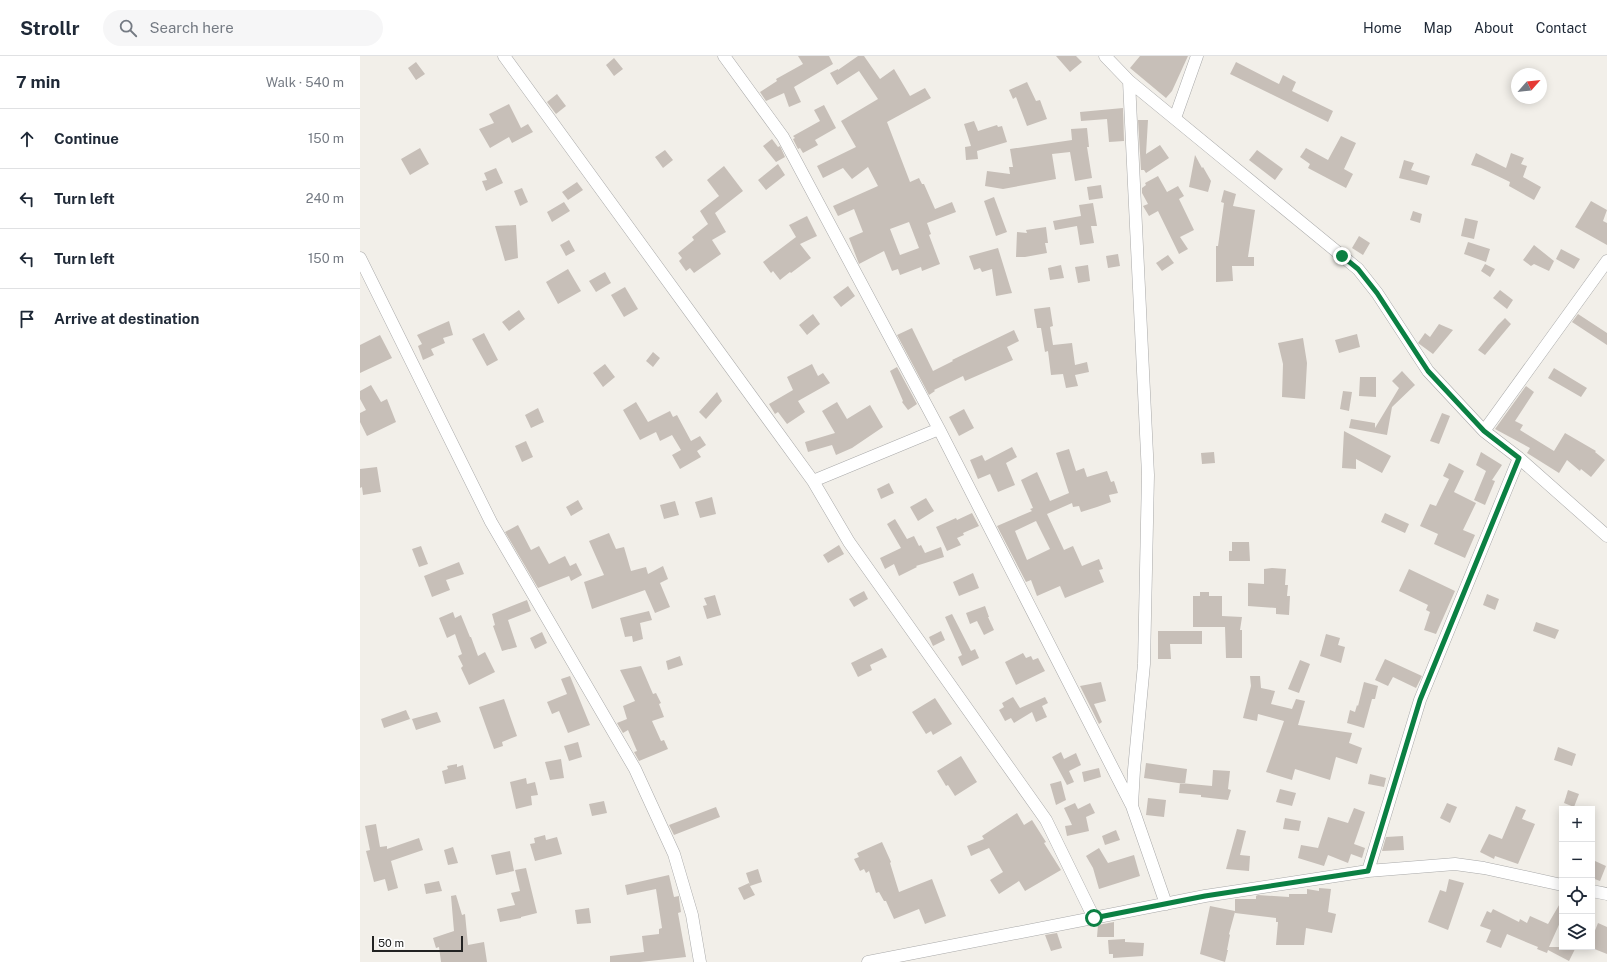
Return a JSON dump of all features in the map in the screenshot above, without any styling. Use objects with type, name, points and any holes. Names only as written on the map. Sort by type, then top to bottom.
[{"type":"street","points":[[504,56],[813,481],[849,542],[1046,820],[1094,918]]},
{"type":"street","points":[[724,56],[783,137],[939,429],[1132,806],[1166,904]]},
{"type":"street","points":[[1105,56],[1129,81],[1358,269],[1377,293],[1428,371],[1484,431],[1519,458],[1607,536]]},
{"type":"street","points":[[1175,118],[1197,56]]},
{"type":"street","points":[[1129,81],[1148,475],[1144,664],[1132,806]]},
{"type":"street","points":[[360,258],[491,522],[635,769],[674,854],[692,915],[700,962]]},
{"type":"street","points":[[1484,431],[1607,261]]},
{"type":"street","points":[[813,481],[939,429]]},
{"type":"street","points":[[1368,871],[1420,700],[1519,458]]},
{"type":"street","points":[[868,962],[1205,896],[1368,871],[1455,864],[1484,868],[1559,884]]},
{"type":"street","points":[[1595,892],[1607,894]]},
{"type":"building","points":[[798,56],[829,56],[833,64],[794,87],[801,102],[789,107],[784,93],[766,101],[760,92],[777,81],[776,79],[803,64]]},
{"type":"building","points":[[858,56],[864,56],[880,79],[894,69],[910,96],[925,88],[931,98],[887,122],[910,182],[919,178],[922,184],[924,184],[935,209],[952,202],[956,212],[927,223],[931,234],[929,235],[940,264],[922,271],[921,267],[900,275],[898,269],[892,271],[884,251],[859,264],[849,238],[863,232],[854,209],[838,216],[833,206],[878,186],[868,167],[852,179],[843,168],[823,178],[817,166],[856,147],[841,121],[878,99],[859,71],[837,85],[830,73],[838,70]],"holes":[[[909,222],[919,248],[900,255],[890,229]]]},
{"type":"building","points":[[1056,56],[1076,56],[1082,62],[1070,72]]},
{"type":"building","points":[[1140,56],[1188,56],[1172,91],[1166,98],[1130,68]]},
{"type":"building","points":[[614,58],[623,69],[614,76],[606,65]]},
{"type":"building","points":[[416,62],[425,74],[416,80],[408,68]]},
{"type":"building","points":[[1236,62],[1279,84],[1283,75],[1296,82],[1292,91],[1333,111],[1328,122],[1230,74]]},
{"type":"building","points":[[1027,82],[1036,101],[1040,100],[1047,119],[1027,126],[1016,97],[1013,99],[1009,90]]},
{"type":"building","points":[[557,94],[566,106],[556,114],[547,102]]},
{"type":"building","points":[[509,104],[521,128],[528,124],[533,132],[512,143],[509,137],[490,148],[479,129],[494,123],[489,114]]},
{"type":"building","points":[[824,105],[836,128],[815,140],[818,145],[803,153],[800,148],[798,149],[793,136],[820,121],[814,110]]},
{"type":"building","points":[[1123,108],[1124,141],[1109,142],[1107,119],[1081,121],[1080,112]]},
{"type":"building","points":[[1138,120],[1148,120],[1146,154],[1160,145],[1169,158],[1146,173],[1144,170],[1141,170]]},
{"type":"building","points":[[974,121],[978,131],[997,125],[998,127],[1002,126],[1007,142],[977,151],[978,159],[966,160],[965,147],[971,146],[964,124]]},
{"type":"building","points":[[1087,128],[1089,147],[1087,147],[1092,178],[1075,181],[1070,152],[1052,154],[1056,179],[1003,189],[985,186],[987,171],[1010,174],[1009,167],[1013,167],[1010,149],[1072,140],[1071,129]]},
{"type":"building","points":[[1341,136],[1356,143],[1344,169],[1353,174],[1346,188],[1308,168],[1310,164],[1300,157],[1306,148],[1328,160]]},
{"type":"building","points":[[772,139],[778,147],[780,146],[785,157],[776,162],[763,146]]},
{"type":"building","points":[[420,148],[429,164],[410,175],[401,159]]},
{"type":"building","points":[[665,150],[673,160],[663,168],[655,157]]},
{"type":"building","points":[[1257,150],[1283,169],[1275,180],[1249,160]]},
{"type":"building","points":[[1476,153],[1506,168],[1511,153],[1524,158],[1521,164],[1527,166],[1523,177],[1541,187],[1534,200],[1509,186],[1510,182],[1481,168],[1471,165]]},
{"type":"building","points":[[1195,155],[1211,181],[1208,192],[1189,187]]},
{"type":"building","points":[[1404,160],[1414,163],[1411,170],[1430,176],[1427,185],[1399,178]]},
{"type":"building","points":[[778,164],[785,175],[766,190],[758,180]]},
{"type":"building","points":[[724,166],[743,191],[715,213],[726,232],[712,240],[721,254],[694,273],[690,268],[686,271],[679,261],[682,258],[678,253],[694,240],[692,237],[708,224],[700,211],[719,196],[707,180]]},
{"type":"building","points":[[496,168],[503,183],[486,191],[482,181],[487,180],[484,173]]},
{"type":"building","points":[[1158,176],[1167,192],[1178,186],[1184,196],[1179,199],[1194,230],[1180,237],[1188,249],[1179,254],[1158,211],[1149,216],[1143,206],[1148,204],[1142,193],[1142,188],[1146,185],[1145,183]]},
{"type":"building","points":[[577,182],[583,190],[568,200],[562,192]]},
{"type":"building","points":[[1101,185],[1103,198],[1089,200],[1087,187]]},
{"type":"building","points":[[522,188],[528,202],[520,206],[514,191]]},
{"type":"building","points":[[1224,190],[1236,194],[1233,206],[1255,210],[1248,257],[1254,257],[1254,266],[1232,266],[1233,281],[1216,282],[1216,246],[1218,246],[1224,203],[1221,202]]},
{"type":"building","points":[[994,197],[1007,232],[996,236],[984,201]]},
{"type":"building","points":[[1591,201],[1607,210],[1603,221],[1607,223],[1607,245],[1575,227]]},
{"type":"building","points":[[564,202],[570,211],[552,222],[547,212]]},
{"type":"building","points":[[1093,203],[1097,226],[1091,226],[1094,243],[1080,245],[1077,226],[1055,230],[1053,221],[1081,216],[1079,205]]},
{"type":"building","points":[[1413,211],[1422,214],[1420,223],[1410,220]]},
{"type":"building","points":[[807,216],[817,236],[800,244],[811,258],[780,280],[773,271],[771,273],[763,262],[796,237],[789,225]]},
{"type":"building","points":[[1465,218],[1478,221],[1474,239],[1461,236]]},
{"type":"building","points":[[516,225],[518,258],[505,261],[495,226]]},
{"type":"building","points":[[1046,227],[1048,243],[1045,243],[1047,253],[1016,257],[1017,232],[1027,233],[1026,230]]},
{"type":"building","points":[[1359,236],[1370,243],[1363,255],[1352,248]]},
{"type":"building","points":[[569,240],[575,251],[566,256],[560,245]]},
{"type":"building","points":[[1468,242],[1490,249],[1486,262],[1464,254]]},
{"type":"building","points":[[1534,245],[1554,261],[1549,271],[1534,264],[1531,266],[1523,260]]},
{"type":"building","points":[[998,248],[1012,293],[996,296],[992,269],[982,272],[980,268],[974,270],[969,256]]},
{"type":"building","points":[[1561,249],[1580,259],[1574,269],[1556,259]]},
{"type":"building","points":[[1118,254],[1120,266],[1108,268],[1106,256]]},
{"type":"building","points":[[1168,255],[1174,263],[1162,271],[1156,263]]},
{"type":"building","points":[[1485,264],[1495,269],[1490,277],[1481,271]]},
{"type":"building","points":[[1061,265],[1064,278],[1050,280],[1048,268]]},
{"type":"building","points":[[1088,265],[1090,281],[1078,283],[1075,267]]},
{"type":"building","points":[[568,269],[581,291],[558,304],[546,282]]},
{"type":"building","points":[[605,272],[611,283],[596,292],[589,281]]},
{"type":"building","points":[[848,286],[855,296],[841,307],[833,297]]},
{"type":"building","points":[[625,287],[638,309],[624,317],[611,295]]},
{"type":"building","points":[[1500,290],[1513,300],[1507,309],[1493,298]]},
{"type":"building","points":[[1050,307],[1053,326],[1050,327],[1053,345],[1072,343],[1075,365],[1087,362],[1089,372],[1075,375],[1078,386],[1066,388],[1063,374],[1051,375],[1048,351],[1045,352],[1041,328],[1037,328],[1034,309]]},
{"type":"building","points":[[519,310],[525,319],[509,331],[502,322]]},
{"type":"building","points":[[813,314],[820,324],[807,335],[799,325]]},
{"type":"building","points":[[1578,314],[1607,333],[1607,345],[1572,322]]},
{"type":"building","points":[[1505,318],[1511,324],[1485,355],[1478,350]]},
{"type":"building","points":[[449,321],[453,335],[443,338],[445,343],[431,349],[434,355],[423,360],[418,346],[422,344],[417,335]]},
{"type":"building","points":[[1439,324],[1453,330],[1433,354],[1418,343],[1425,333],[1430,337]]},
{"type":"building","points":[[912,328],[933,371],[953,361],[952,360],[1014,330],[1019,341],[1007,347],[1013,360],[965,381],[963,376],[934,390],[935,391],[929,395],[897,335]]},
{"type":"building","points":[[484,333],[498,360],[487,366],[472,339]]},
{"type":"building","points":[[1357,334],[1360,347],[1339,353],[1335,340]]},
{"type":"building","points":[[380,335],[392,358],[360,373],[360,345]]},
{"type":"building","points":[[1303,338],[1307,363],[1305,399],[1282,397],[1283,364],[1278,343]]},
{"type":"building","points":[[653,352],[660,358],[653,367],[646,361]]},
{"type":"building","points":[[605,364],[615,377],[603,387],[593,373]]},
{"type":"building","points":[[812,364],[818,376],[823,373],[830,383],[798,401],[805,412],[787,424],[778,412],[775,414],[769,404],[793,390],[787,377]]},
{"type":"building","points":[[897,367],[917,404],[908,410],[902,402],[903,401],[890,371]]},
{"type":"building","points":[[1554,368],[1587,388],[1581,397],[1548,378]]},
{"type":"building","points":[[1402,371],[1415,385],[1392,407],[1387,435],[1349,428],[1351,419],[1375,423],[1375,428],[1399,388],[1392,381]]},
{"type":"building","points":[[1360,377],[1376,377],[1376,397],[1359,396]]},
{"type":"building","points":[[371,385],[381,402],[387,399],[396,422],[367,436],[360,422],[360,413],[366,410],[360,399],[360,391]]},
{"type":"building","points":[[1526,386],[1534,392],[1515,421],[1523,425],[1520,430],[1554,451],[1565,433],[1596,451],[1595,452],[1605,460],[1591,477],[1581,469],[1580,471],[1567,460],[1559,473],[1527,453],[1530,448],[1495,429]]},
{"type":"building","points":[[1343,391],[1352,392],[1349,411],[1340,409]]},
{"type":"building","points":[[717,392],[722,401],[706,419],[699,412]]},
{"type":"building","points":[[636,402],[648,422],[670,411],[673,417],[677,415],[691,441],[700,436],[706,445],[697,451],[701,457],[680,469],[672,455],[681,450],[672,435],[660,441],[656,432],[640,440],[623,410]]},
{"type":"building","points":[[837,402],[847,419],[870,405],[883,427],[852,448],[836,455],[832,445],[808,452],[805,442],[835,433],[822,411]]},
{"type":"building","points":[[538,408],[544,422],[531,428],[525,415]]},
{"type":"building","points":[[964,409],[974,428],[959,436],[949,417]]},
{"type":"building","points":[[1442,413],[1450,416],[1439,444],[1430,441]]},
{"type":"building","points":[[1344,431],[1391,456],[1382,473],[1356,459],[1356,469],[1342,468]]},
{"type":"building","points":[[526,441],[533,457],[522,462],[515,446]]},
{"type":"building","points":[[1012,447],[1017,457],[1006,463],[1015,485],[998,492],[990,474],[978,479],[970,460],[982,455],[985,461]]},
{"type":"building","points":[[1069,449],[1076,471],[1084,468],[1087,477],[1107,471],[1111,482],[1114,481],[1118,493],[1109,495],[1111,502],[1081,512],[1079,506],[1073,507],[1072,503],[1047,514],[1064,550],[1073,546],[1082,566],[1099,559],[1103,569],[1099,570],[1104,582],[1065,598],[1060,586],[1037,596],[1031,580],[1026,582],[997,526],[1032,511],[1030,509],[1033,508],[1021,480],[1037,472],[1050,501],[1069,493],[1056,453]],"holes":[[[1036,521],[1050,549],[1027,560],[1015,531]]]},
{"type":"building","points":[[1214,452],[1215,463],[1202,464],[1201,453]]},
{"type":"building","points":[[1481,452],[1502,465],[1492,480],[1495,481],[1485,505],[1474,500],[1486,471],[1476,465]]},
{"type":"building","points":[[1449,463],[1464,471],[1454,492],[1476,503],[1463,530],[1475,535],[1465,558],[1434,544],[1438,534],[1420,526],[1430,504],[1436,506],[1449,479],[1443,476]]},
{"type":"building","points":[[377,467],[381,492],[363,495],[362,487],[360,488],[360,469]]},
{"type":"building","points":[[889,483],[894,493],[881,499],[877,489]]},
{"type":"building","points":[[712,497],[716,514],[700,518],[695,502]]},
{"type":"building","points":[[926,498],[934,511],[918,521],[910,507]]},
{"type":"building","points":[[578,500],[583,509],[571,516],[566,507]]},
{"type":"building","points":[[675,501],[679,515],[664,519],[660,505]]},
{"type":"building","points":[[972,513],[979,526],[963,533],[964,535],[957,538],[961,545],[947,551],[936,527]]},
{"type":"building","points":[[1385,513],[1409,524],[1405,533],[1381,522]]},
{"type":"building","points":[[895,519],[907,539],[914,536],[919,546],[921,545],[925,553],[941,547],[944,557],[916,566],[917,567],[899,576],[894,564],[885,569],[880,558],[901,548],[887,524]]},
{"type":"building","points":[[518,525],[531,550],[539,546],[549,564],[565,556],[570,566],[576,563],[582,575],[571,581],[569,576],[538,588],[505,532]]},
{"type":"building","points":[[609,533],[616,549],[624,547],[631,571],[646,567],[648,574],[663,566],[668,579],[660,583],[670,607],[655,613],[645,590],[592,609],[584,582],[604,575],[589,541]]},
{"type":"building","points":[[1232,542],[1249,542],[1250,561],[1229,561],[1229,551],[1232,551]]},
{"type":"building","points":[[839,545],[844,554],[828,563],[823,555]]},
{"type":"building","points":[[421,546],[428,564],[419,567],[412,549]]},
{"type":"building","points":[[459,562],[464,574],[446,580],[450,590],[432,597],[424,576]]},
{"type":"building","points":[[1264,569],[1286,569],[1285,585],[1288,585],[1287,596],[1290,596],[1289,615],[1276,614],[1276,608],[1248,606],[1248,583],[1264,584]]},
{"type":"building","points":[[1409,569],[1455,591],[1436,634],[1424,630],[1430,612],[1426,610],[1428,605],[1399,591]]},
{"type":"building","points":[[973,573],[979,588],[959,596],[953,582]]},
{"type":"building","points":[[864,591],[868,599],[854,607],[849,599]]},
{"type":"building","points":[[1200,592],[1209,592],[1209,596],[1222,596],[1222,616],[1242,617],[1240,630],[1242,630],[1242,658],[1226,658],[1225,627],[1193,627],[1193,596],[1200,596]]},
{"type":"building","points":[[1487,594],[1499,599],[1495,610],[1483,605]]},
{"type":"building","points":[[715,595],[721,615],[707,619],[703,606],[707,605],[704,598]]},
{"type":"building","points":[[527,600],[531,611],[508,620],[517,647],[502,651],[493,626],[495,625],[492,614]]},
{"type":"building","points":[[985,606],[994,630],[984,635],[977,621],[970,624],[966,613]]},
{"type":"building","points":[[649,611],[652,620],[640,623],[643,639],[633,642],[632,636],[625,637],[620,618]]},
{"type":"building","points":[[453,612],[455,618],[461,615],[478,656],[485,652],[495,672],[469,685],[461,668],[463,666],[458,656],[462,654],[455,634],[447,638],[439,618]]},
{"type":"building","points":[[952,614],[971,651],[975,649],[979,658],[962,666],[958,657],[962,655],[945,617]]},
{"type":"building","points":[[1536,622],[1559,630],[1555,639],[1533,631]]},
{"type":"building","points":[[941,631],[945,640],[933,646],[929,637]]},
{"type":"building","points":[[1158,631],[1202,631],[1202,644],[1170,644],[1171,659],[1158,659]]},
{"type":"building","points":[[542,632],[547,643],[535,649],[530,638]]},
{"type":"building","points":[[1326,634],[1340,638],[1338,645],[1345,647],[1341,663],[1320,656]]},
{"type":"building","points":[[882,648],[887,657],[870,665],[872,670],[858,677],[851,663]]},
{"type":"building","points":[[1023,653],[1026,658],[1031,656],[1033,660],[1038,658],[1045,671],[1016,685],[1005,662]]},
{"type":"building","points":[[680,656],[683,665],[668,670],[666,661]]},
{"type":"building","points":[[1385,659],[1422,676],[1416,688],[1393,677],[1388,686],[1375,680]]},
{"type":"building","points":[[1300,660],[1310,664],[1299,693],[1288,689]]},
{"type":"building","points":[[641,666],[653,694],[656,693],[661,703],[659,704],[664,717],[652,721],[661,741],[664,740],[668,749],[639,761],[634,752],[637,751],[628,730],[623,733],[617,723],[627,719],[623,706],[635,701],[620,670]]},
{"type":"building","points":[[570,676],[590,725],[568,733],[559,711],[552,714],[547,702],[567,694],[561,679]]},
{"type":"building","points":[[1250,676],[1260,676],[1261,688],[1275,691],[1271,704],[1292,709],[1296,699],[1305,701],[1298,725],[1352,733],[1349,743],[1362,748],[1357,764],[1336,757],[1330,780],[1295,769],[1292,780],[1266,772],[1284,721],[1258,714],[1257,721],[1243,718],[1251,686]]},
{"type":"building","points":[[1101,682],[1106,701],[1094,704],[1102,722],[1099,724],[1080,686]]},
{"type":"building","points":[[1364,682],[1378,686],[1375,699],[1372,699],[1364,728],[1347,723],[1350,710],[1355,712],[1357,705],[1358,706]]},
{"type":"building","points":[[1013,697],[1020,708],[1045,697],[1048,703],[1042,706],[1047,717],[1036,722],[1032,712],[1014,723],[1011,718],[1005,721],[999,710],[1004,707],[1002,703]]},
{"type":"building","points":[[935,698],[952,724],[933,735],[931,731],[926,734],[912,712]]},
{"type":"building","points":[[504,699],[517,736],[502,742],[503,746],[494,749],[479,707]]},
{"type":"building","points":[[406,710],[410,719],[384,728],[381,719]]},
{"type":"building","points":[[437,712],[441,722],[416,730],[412,719]]},
{"type":"building","points":[[578,742],[582,757],[569,761],[564,746]]},
{"type":"building","points":[[1558,747],[1576,754],[1572,766],[1554,760]]},
{"type":"building","points":[[1061,752],[1064,759],[1076,753],[1081,765],[1069,771],[1074,782],[1067,785],[1052,757]]},
{"type":"building","points":[[961,756],[977,782],[955,796],[948,785],[946,786],[937,771]]},
{"type":"building","points":[[561,759],[564,778],[550,780],[545,762]]},
{"type":"building","points":[[1146,763],[1187,769],[1185,784],[1144,778]]},
{"type":"building","points":[[457,764],[457,767],[463,765],[466,779],[445,784],[442,771],[448,769],[447,766]]},
{"type":"building","points":[[1099,768],[1101,777],[1084,782],[1082,772]]},
{"type":"building","points":[[1213,770],[1230,771],[1228,789],[1231,790],[1228,800],[1179,793],[1180,783],[1212,786]]},
{"type":"building","points":[[1370,774],[1386,778],[1384,787],[1368,784]]},
{"type":"building","points":[[526,778],[527,784],[535,782],[538,795],[531,796],[532,805],[516,809],[510,782]]},
{"type":"building","points":[[1061,781],[1066,800],[1056,805],[1050,784]]},
{"type":"building","points":[[1280,789],[1296,793],[1292,806],[1276,802]]},
{"type":"building","points":[[1568,790],[1579,794],[1574,806],[1564,803]]},
{"type":"building","points":[[1148,798],[1166,800],[1164,817],[1146,815]]},
{"type":"building","points":[[604,801],[607,813],[592,816],[589,804]]},
{"type":"building","points":[[1075,803],[1078,809],[1090,803],[1095,813],[1086,817],[1089,831],[1067,836],[1065,826],[1072,825],[1064,808]]},
{"type":"building","points":[[1447,803],[1457,807],[1450,823],[1440,818]]},
{"type":"building","points":[[1516,806],[1526,810],[1522,819],[1535,824],[1518,864],[1495,856],[1494,859],[1480,852],[1489,834],[1502,839]]},
{"type":"building","points":[[716,807],[720,817],[674,835],[669,825]]},
{"type":"building","points":[[1354,808],[1365,812],[1354,844],[1365,848],[1362,858],[1351,854],[1348,863],[1328,855],[1324,866],[1298,858],[1301,845],[1318,848],[1328,817],[1348,823]]},
{"type":"building","points":[[1017,813],[1024,825],[1032,820],[1061,870],[1025,891],[1019,881],[999,894],[990,880],[1003,872],[989,848],[971,856],[967,846],[984,839],[982,836]]},
{"type":"building","points":[[1285,818],[1301,821],[1299,831],[1283,829]]},
{"type":"building","points":[[376,824],[380,847],[387,846],[387,849],[419,838],[423,850],[391,861],[398,888],[388,891],[385,879],[374,882],[366,851],[370,850],[365,826]]},
{"type":"building","points":[[1237,829],[1246,831],[1240,855],[1250,856],[1249,871],[1226,869]]},
{"type":"building","points":[[1116,830],[1120,840],[1105,845],[1102,836]]},
{"type":"building","points":[[545,835],[546,840],[557,837],[562,854],[535,861],[530,844],[535,843],[534,838]]},
{"type":"building","points":[[1403,836],[1404,850],[1382,851],[1386,837]]},
{"type":"building","points":[[882,842],[891,862],[890,863],[899,892],[932,879],[946,916],[925,924],[919,909],[894,919],[886,901],[884,901],[879,892],[876,893],[869,871],[866,873],[864,869],[860,871],[854,859],[859,857],[857,853]]},
{"type":"building","points":[[453,847],[458,863],[448,865],[444,850]]},
{"type":"building","points":[[1099,848],[1108,863],[1134,855],[1140,876],[1099,889],[1093,868],[1086,856]]},
{"type":"building","points":[[510,851],[514,871],[496,875],[491,855]]},
{"type":"building","points":[[1595,861],[1606,866],[1600,881],[1595,879]]},
{"type":"building","points":[[526,868],[537,913],[500,922],[497,909],[515,905],[511,893],[520,891],[515,870]]},
{"type":"building","points":[[758,869],[762,882],[750,886],[755,895],[744,900],[738,888],[749,883],[750,885],[746,873]]},
{"type":"building","points":[[669,875],[674,897],[679,896],[681,912],[678,913],[686,957],[640,962],[610,962],[610,956],[644,952],[642,936],[659,934],[659,929],[662,928],[656,889],[627,895],[625,885]]},
{"type":"building","points":[[1449,879],[1464,883],[1448,930],[1428,922],[1440,890],[1446,892]]},
{"type":"building","points":[[439,881],[442,891],[426,894],[424,884]]},
{"type":"building","points":[[1319,888],[1331,889],[1328,912],[1336,914],[1332,933],[1306,928],[1304,945],[1276,945],[1278,922],[1276,922],[1276,918],[1235,912],[1229,934],[1228,950],[1225,962],[1200,954],[1210,906],[1235,911],[1235,899],[1256,899],[1256,896],[1258,895],[1289,897],[1289,894],[1307,894],[1307,889],[1319,891]]},
{"type":"building","points":[[456,895],[462,915],[465,914],[468,945],[484,942],[487,962],[441,962],[439,947],[436,948],[433,938],[454,931],[451,896]]},
{"type":"building","points":[[1559,905],[1559,925],[1549,947],[1559,947],[1559,950],[1574,950],[1569,961],[1548,950],[1547,953],[1537,949],[1538,947],[1507,934],[1501,948],[1486,942],[1491,930],[1480,926],[1487,911],[1491,913],[1493,909],[1519,922],[1520,919],[1527,923],[1530,916],[1548,924]]},
{"type":"building","points":[[589,908],[591,923],[577,924],[575,910]]},
{"type":"building","points":[[1114,922],[1114,937],[1097,937],[1098,925]]},
{"type":"building","points":[[1598,923],[1607,927],[1607,954],[1595,949],[1595,930]]},
{"type":"building","points":[[1057,933],[1062,948],[1051,951],[1045,935]]},
{"type":"building","points":[[1125,939],[1125,942],[1144,943],[1143,956],[1113,958],[1113,954],[1109,954],[1108,940]]},
{"type":"route","points":[[1094,918],[1205,896],[1368,871],[1420,700],[1519,458],[1484,431],[1428,371],[1377,293],[1358,269],[1342,256]]}]
